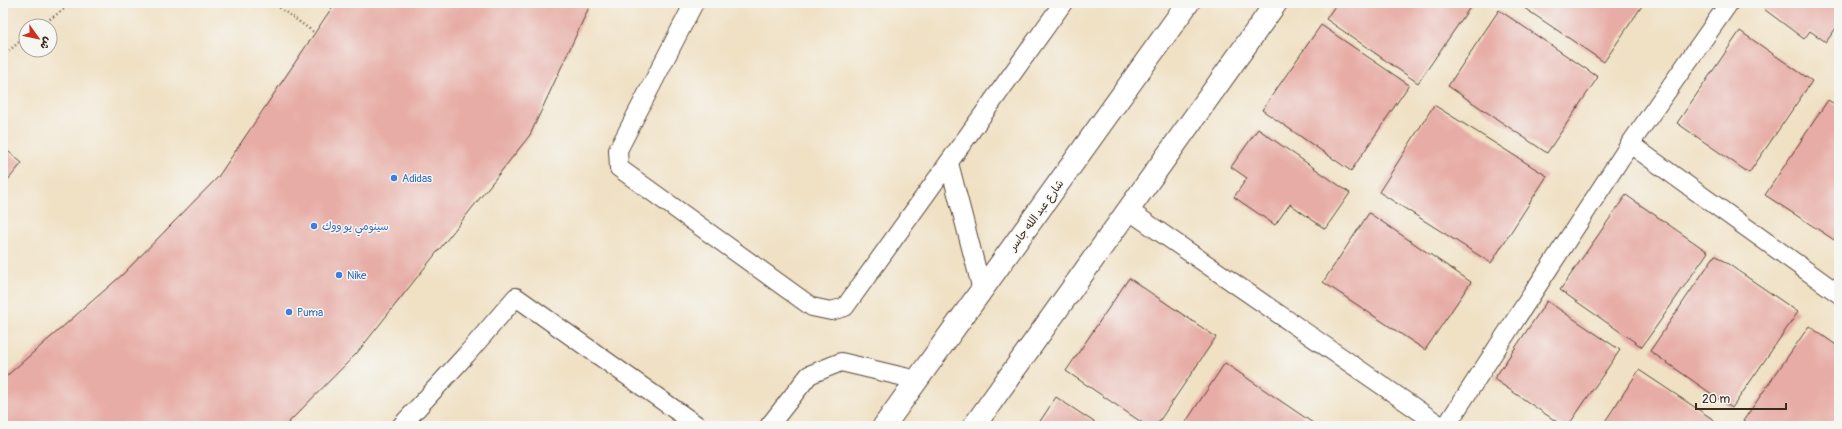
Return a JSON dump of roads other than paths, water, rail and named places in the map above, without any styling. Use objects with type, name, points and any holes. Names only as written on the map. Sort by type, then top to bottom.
[{"type":"street","name":"شارع عبد الله جاسر","points":[[884,426],[1188,3]]},
{"type":"street","points":[[974,426],[1276,3]]},
{"type":"lane","points":[[694,3],[618,150],[619,168],[812,307],[832,311],[845,307],[1063,3]]},
{"type":"lane","points":[[1446,426],[1630,144],[1729,3]]},
{"type":"lane","points":[[1630,144],[1839,294]]},
{"type":"lane","points":[[949,163],[982,290]]},
{"type":"lane","points":[[1128,210],[1441,426]]},
{"type":"lane","points":[[401,426],[466,355],[516,297],[698,426]]},
{"type":"lane","points":[[769,426],[809,375],[841,362],[917,380]]},
{"type":"place","name":"Adidas","points":[[394,178]]},
{"type":"place","name":"سينومي يو ووك","points":[[314,226]]},
{"type":"place","name":"Nike","points":[[339,275]]},
{"type":"place","name":"Puma","points":[[289,312]]}]
